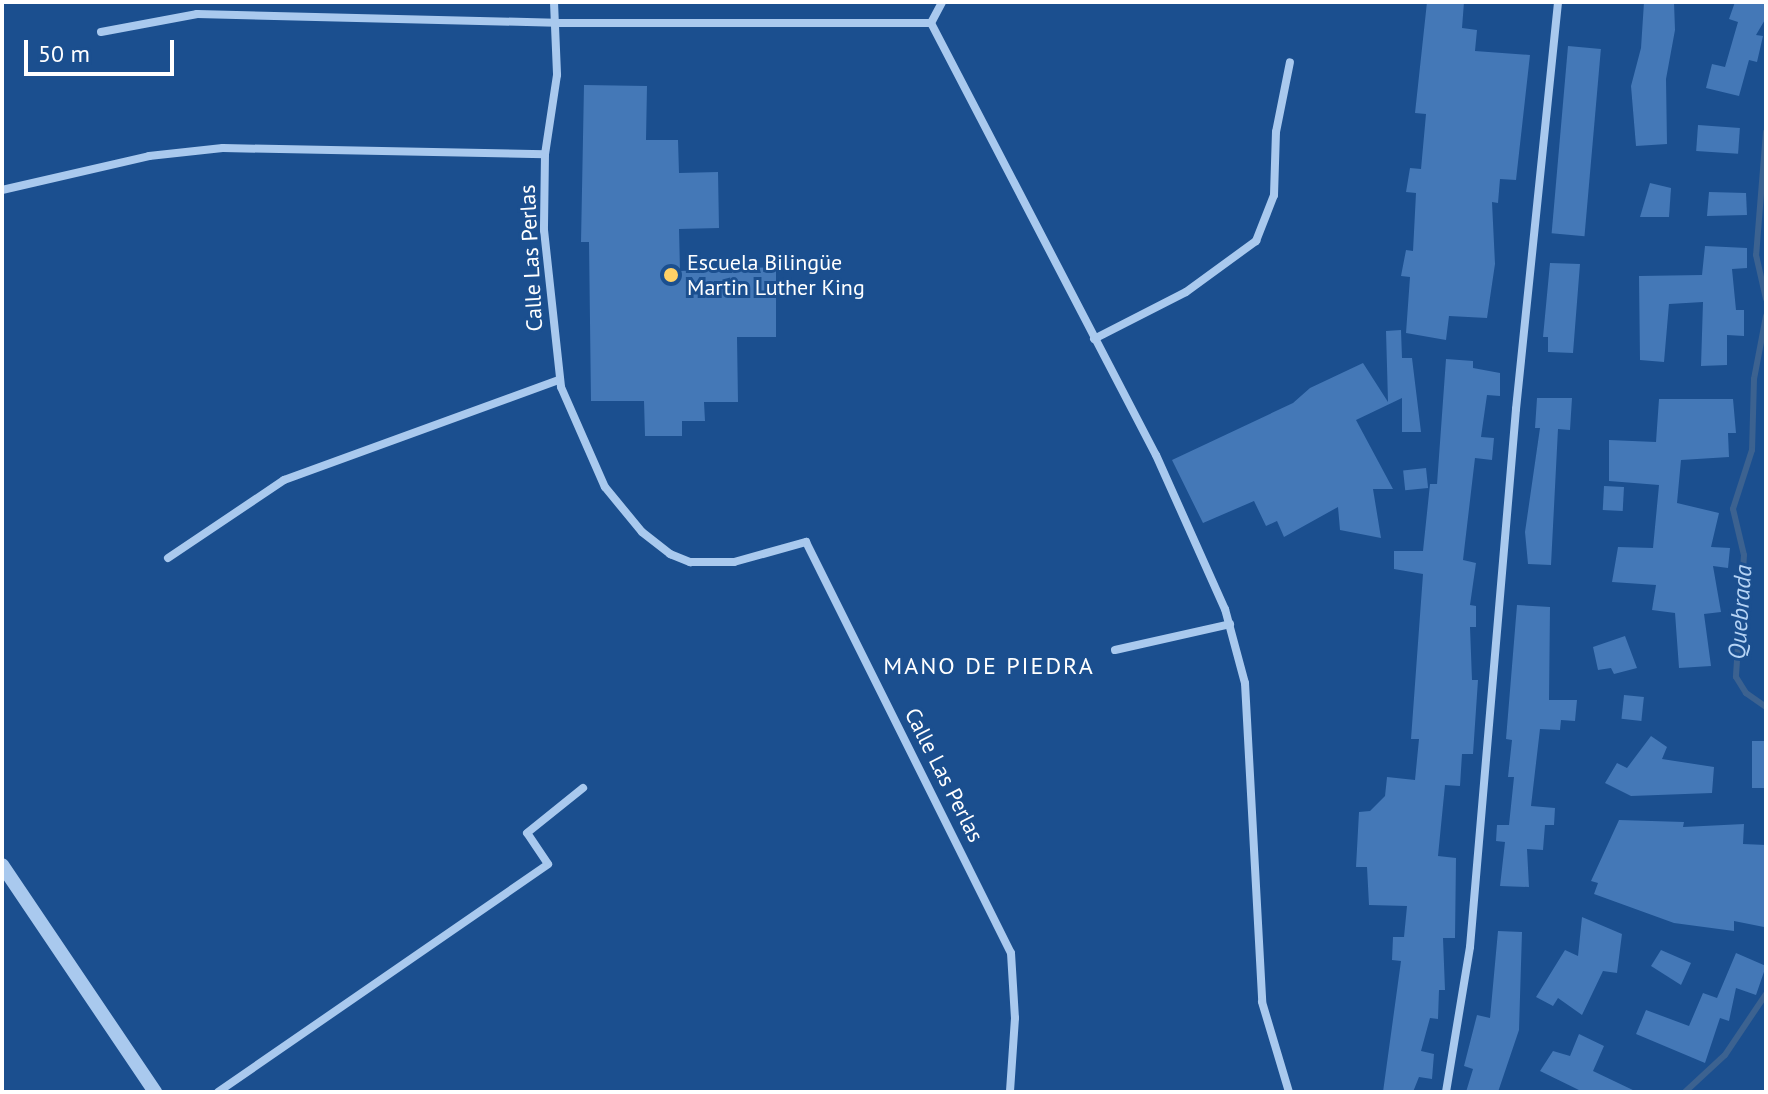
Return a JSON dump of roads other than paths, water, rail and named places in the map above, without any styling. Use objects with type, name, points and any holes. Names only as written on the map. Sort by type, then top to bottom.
[{"type":"street","name":"Calle Las Perlas","points":[[554,2],[557,75],[545,154],[544,230],[559,380],[605,487],[642,532],[670,554],[690,562],[734,562],[806,542],[1011,953],[1015,1018],[1010,1092]]},
{"type":"street","points":[[931,23],[942,2]]},
{"type":"street","points":[[1446,1092],[1470,947],[1516,409],[1558,2]]},
{"type":"street","points":[[101,32],[197,14],[555,23],[931,23]]},
{"type":"street","points":[[931,23],[1156,455],[1230,624],[1245,683],[1262,1002],[1289,1092]]},
{"type":"street","points":[[1094,339],[1186,292],[1256,241],[1274,195],[1276,132],[1290,62]]},
{"type":"street","points":[[2,190],[149,156],[223,148],[545,154]]},
{"type":"street","points":[[168,558],[284,480],[559,380]]},
{"type":"street","points":[[1115,650],[1230,624]]},
{"type":"street","points":[[218,1092],[548,864],[527,833],[583,788]]},
{"type":"street","points":[[2,865],[155,1092]]},
{"type":"waterway","name":"Quebrada","points":[[1766,132],[1756,255],[1766,299]]},
{"type":"waterway","name":"Quebrada","points":[[1766,316],[1754,379],[1752,450],[1733,509],[1744,555],[1736,677],[1746,693],[1766,707]]},
{"type":"waterway","name":"Quebrada","points":[[1685,1092],[1725,1055],[1766,994]]},
{"type":"place","name":"Escuela Bilingüe Martin Luther King","points":[[671,275]]},
{"type":"district","name":"MANO DE PIEDRA","points":[[989,666]]}]
